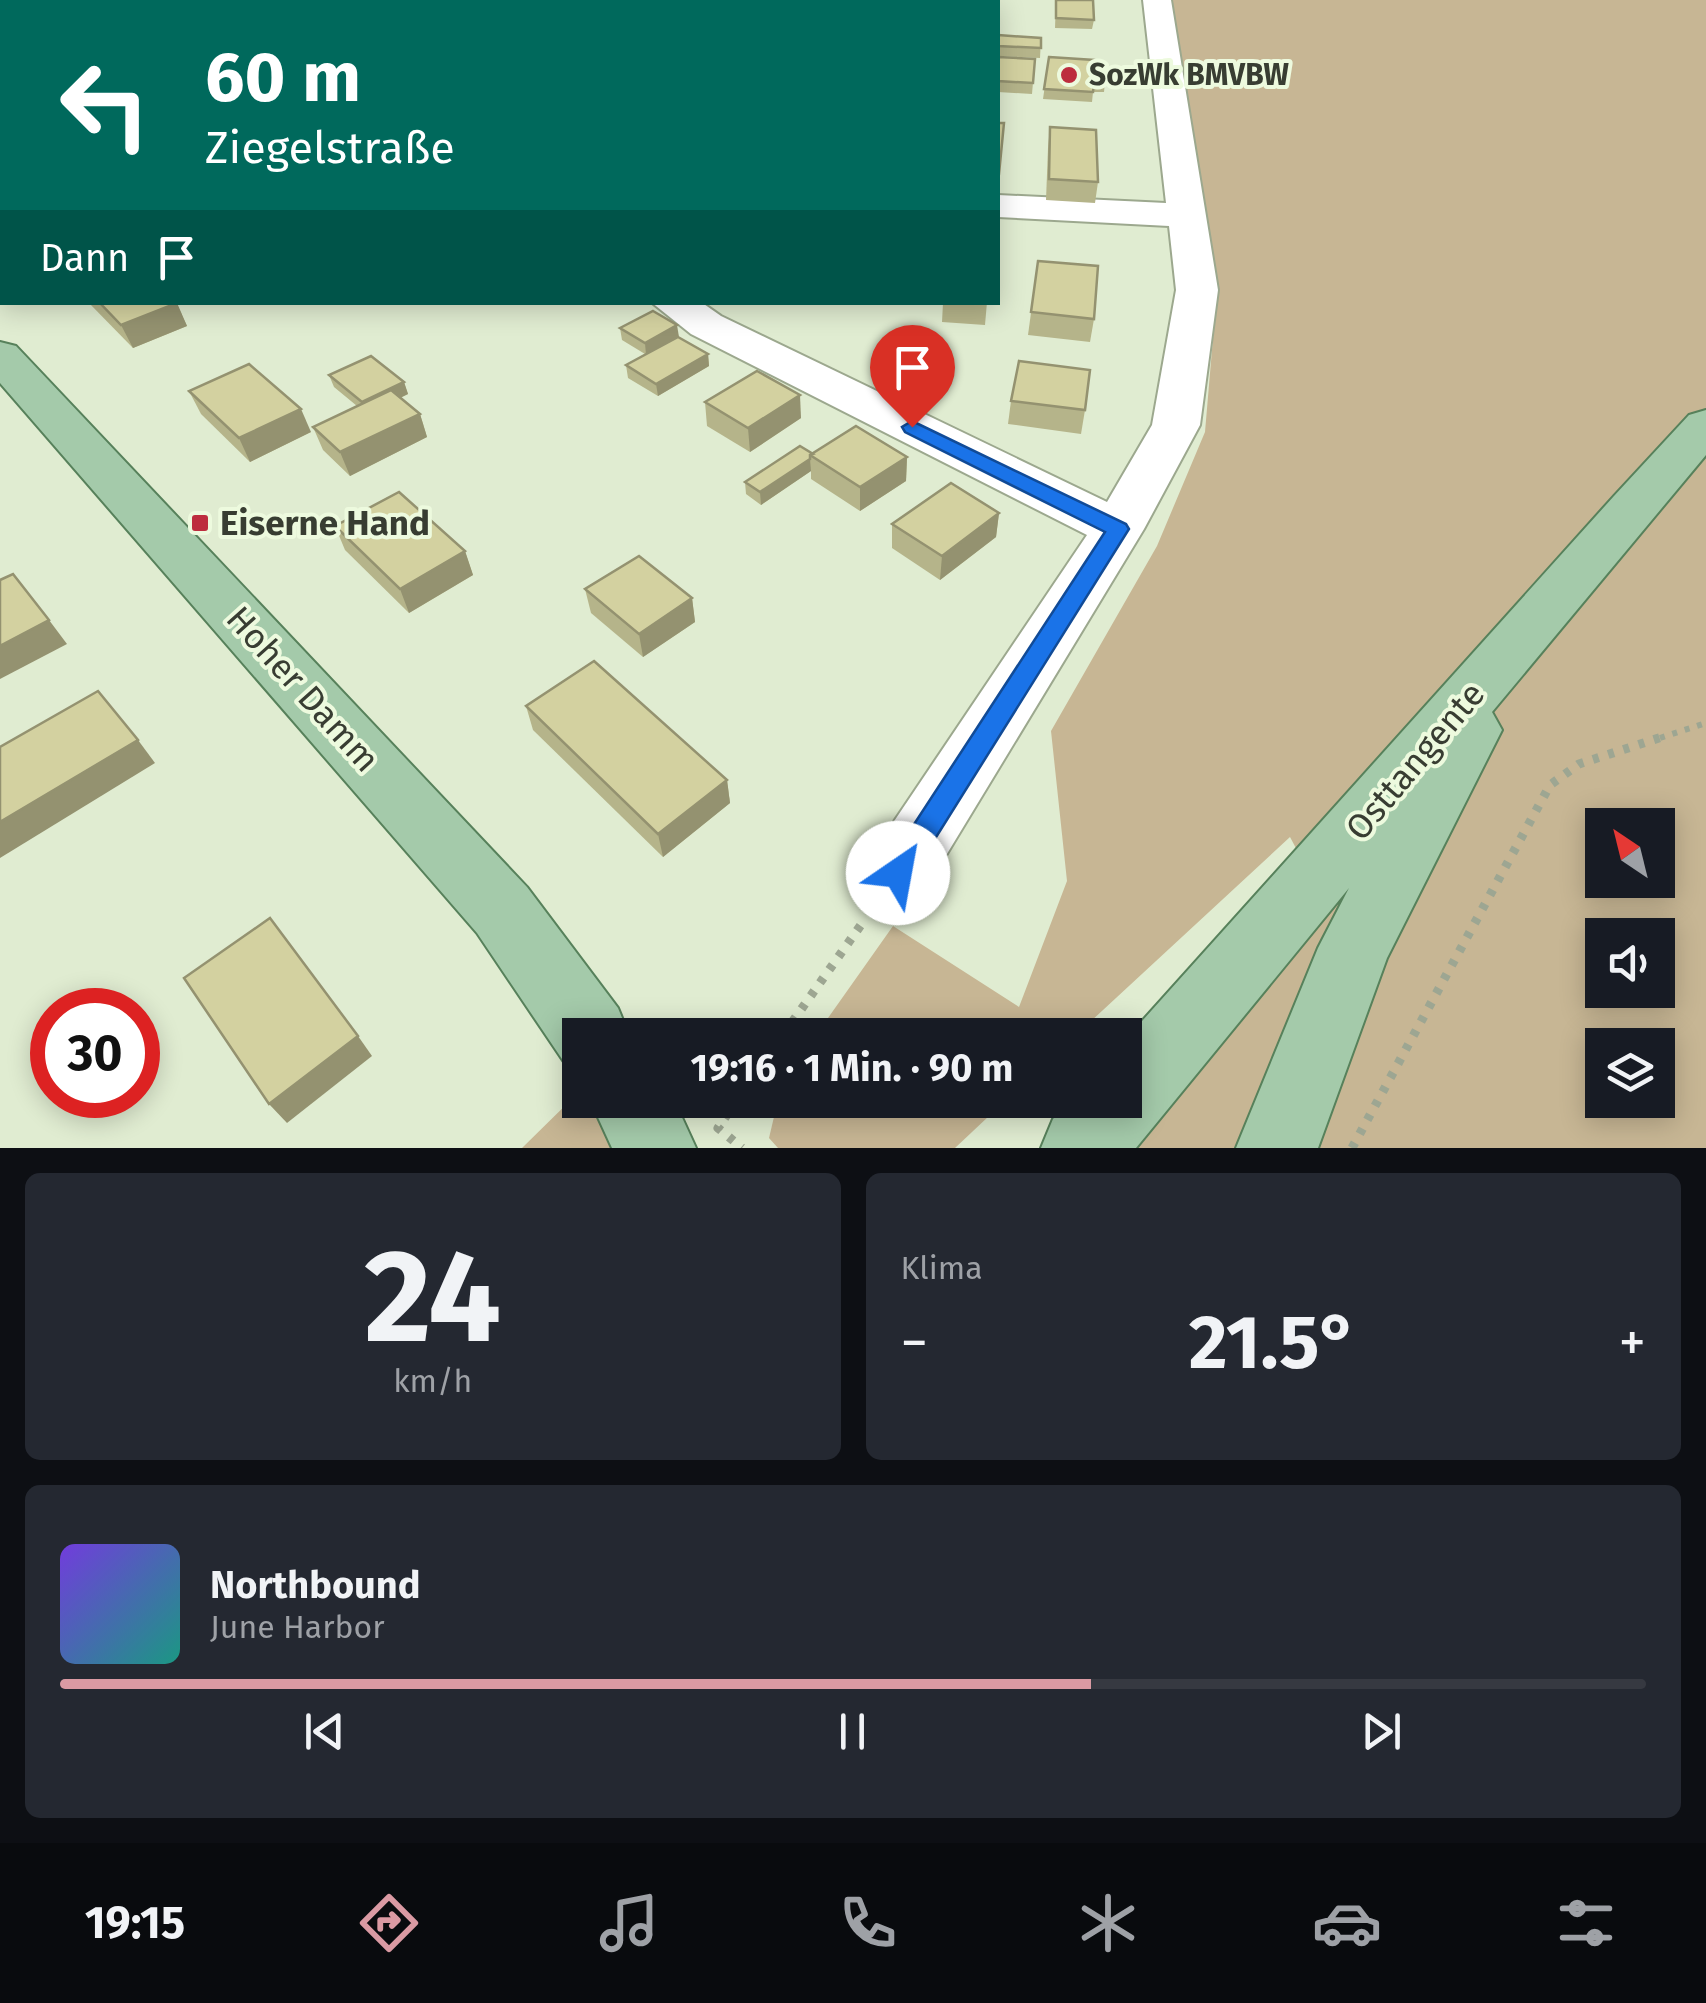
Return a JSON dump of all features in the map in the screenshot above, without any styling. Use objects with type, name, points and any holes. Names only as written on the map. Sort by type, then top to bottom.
[{"type":"main road","name":"Hoher Damm","points":[[0,355],[502,910],[580,1018]]},
{"type":"main road","name":"Osttangente","points":[[1142,1078],[1314,882],[1529,622],[1706,424]]},
{"type":"main road","points":[[1276,1148],[1354,948],[1529,622]]},
{"type":"main road","points":[[657,1118],[686,1138]]},
{"type":"main road","name":"Osttangente","points":[[1082,1148],[1108,1118]]},
{"type":"street","points":[[898,873],[1118,529],[1176,425],[1197,290],[1156,0]]},
{"type":"street","points":[[1000,206],[1187,215]]},
{"type":"street","points":[[676,305],[706,325],[1118,529]]},
{"type":"path","points":[[1352,1148],[1550,785],[1579,764],[1706,722]]},
{"type":"path","points":[[795,1018],[898,873]]},
{"type":"path","points":[[686,1138],[713,1118]]},
{"type":"path","points":[[686,1138],[742,1148]]},
{"type":"shaded area","points":[[1171,0],[1706,0],[1706,1148],[1082,1148],[1108,1118],[1142,1118],[1142,1079],[1314,882],[1290,837],[1094,1018],[828,1018],[893,926],[1019,1007],[1067,881],[1051,731],[1157,546],[1205,432],[1217,291]]},
{"type":"shaded area","points":[[562,1109],[562,1118],[629,1118],[638,1148],[522,1148]]},
{"type":"shaded area","points":[[774,1118],[987,1118],[955,1148],[778,1148],[769,1138]]},
{"type":"building","points":[[1056,0],[1093,0],[1094,20],[1056,18]]},
{"type":"building","points":[[1000,35],[1041,38],[1041,48],[1000,46]]},
{"type":"building","points":[[1000,57],[1035,59],[1033,83],[1000,81]]},
{"type":"building","points":[[1049,57],[1094,60],[1093,70],[1105,71],[1105,82],[1094,81],[1093,92],[1044,89]]},
{"type":"building","points":[[1000,123],[1004,123],[1000,164]]},
{"type":"building","points":[[1050,127],[1096,130],[1098,182],[1049,179]]},
{"type":"building","points":[[1038,261],[1098,266],[1094,319],[1031,312]]},
{"type":"building","points":[[102,305],[172,305],[121,325]]},
{"type":"building","points":[[653,311],[677,325],[645,343],[620,328]]},
{"type":"building","points":[[678,337],[708,354],[656,384],[626,365]]},
{"type":"building","points":[[371,356],[404,382],[362,402],[329,375]]},
{"type":"building","points":[[1019,361],[1090,370],[1085,410],[1011,401]]},
{"type":"building","points":[[249,364],[301,409],[239,438],[189,391]]},
{"type":"building","points":[[757,371],[800,395],[748,428],[705,402]]},
{"type":"building","points":[[391,390],[420,414],[340,452],[313,427]]},
{"type":"building","points":[[856,426],[907,457],[860,487],[810,455]]},
{"type":"building","points":[[800,446],[813,454],[810,459],[760,492],[745,482]]},
{"type":"building","points":[[951,483],[999,513],[942,556],[892,524]]},
{"type":"building","points":[[399,492],[465,551],[400,589],[335,526]]},
{"type":"building","points":[[639,556],[692,598],[639,634],[585,589]]},
{"type":"building","points":[[13,574],[49,620],[0,646],[0,580]]},
{"type":"building","points":[[594,661],[727,780],[658,834],[526,706]]},
{"type":"building","points":[[98,691],[138,740],[0,822],[0,747]]},
{"type":"building","points":[[270,918],[358,1036],[269,1104],[184,978]]},
{"type":"place","name":"SozWk BMVBW","points":[[1069,75]]},
{"type":"place","name":"Eiserne Hand","points":[[200,523]]},
{"type":"route","points":[[898,873],[1118,529],[912,427]]}]
